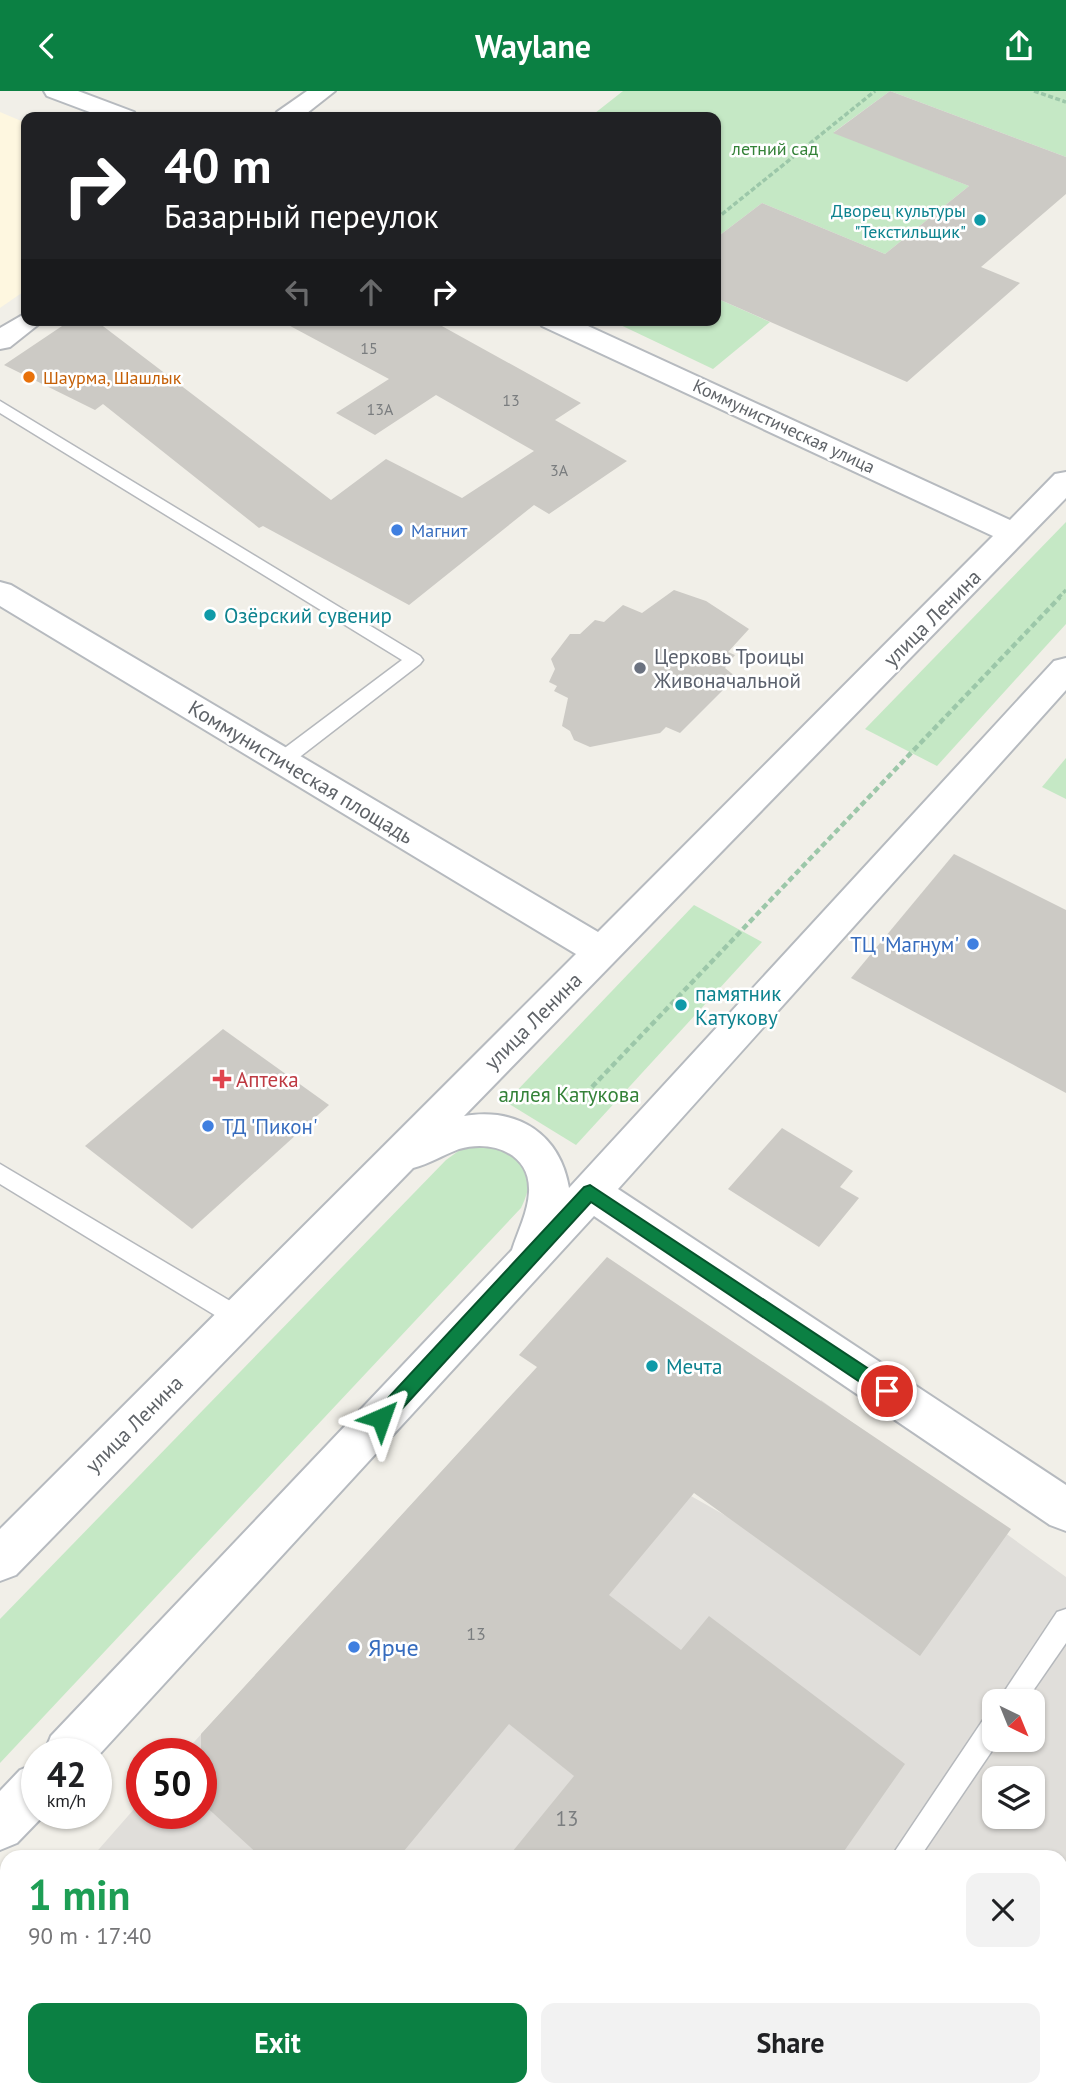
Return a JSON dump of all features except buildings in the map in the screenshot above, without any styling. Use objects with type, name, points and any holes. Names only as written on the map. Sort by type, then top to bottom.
[{"type":"main road","points":[[56,91],[112,112]]},
{"type":"main road","points":[[293,112],[323,91]]},
{"type":"main road","points":[[0,341],[21,326]]},
{"type":"main road","name":"Коммунистическая улица","points":[[565,326],[1014,534]]},
{"type":"main road","name":"улица Ленина","points":[[0,1560],[1066,481]]},
{"type":"main road","name":"Коммунистическая площадь","points":[[0,592],[602,952]]},
{"type":"main road","points":[[82,1738],[590,1192],[1066,669]]},
{"type":"main road","points":[[396,1160],[457,1133],[488,1128],[516,1136],[533,1147],[546,1168],[550,1190],[529,1258]]},
{"type":"main road","points":[[590,1192],[1066,1510]]},
{"type":"main road","points":[[0,1826],[21,1804]]},
{"type":"lane","points":[[0,406],[414,660],[281,761]]},
{"type":"lane","points":[[0,1173],[239,1318]]},
{"type":"lane","points":[[1019,1689],[1066,1621]]},
{"type":"lane","points":[[909,1850],[982,1743]]},
{"type":"path","points":[[721,215],[875,91]]},
{"type":"path","points":[[1034,91],[1066,102]]},
{"type":"path","points":[[592,1087],[1066,590]]},
{"type":"shaded area","points":[[0,112],[21,121],[21,293],[0,308]]},
{"type":"shaded area","points":[[528,1377],[691,1496],[728,1517],[821,1400],[1066,1577],[1066,1850],[98,1850],[126,1818],[126,1829],[217,1829],[217,1738],[198,1738]]},
{"type":"green space","name":"летний сад","points":[[623,91],[890,91],[834,132],[969,186],[885,254],[762,203],[721,234],[721,112],[596,112]]},
{"type":"green space","points":[[890,91],[1066,91],[1066,157]]},
{"type":"green space","points":[[721,300],[770,322],[713,369],[623,326],[721,326]]},
{"type":"green space","points":[[1066,522],[1066,624],[937,766],[865,729]]},
{"type":"green space","points":[[1066,758],[1066,799],[1042,787]]},
{"type":"green space","name":"аллея Катукова","points":[[694,905],[762,942],[576,1145],[506,1102]]},
{"type":"green space","points":[[486,1144],[499,1147],[519,1158],[528,1174],[526,1195],[521,1208],[0,1763],[0,1619],[446,1160],[464,1147]]},
{"type":"place","name":"Дворец культуры \"Текстильщик\"","points":[[980,220]]},
{"type":"place","name":"Шаурма, Шашлык","points":[[29,377]]},
{"type":"place","name":"Магнит","points":[[397,530]]},
{"type":"place","name":"Озёрский сувенир","points":[[210,615]]},
{"type":"place","name":"Церковь Троицы Живоначальной","points":[[640,668]]},
{"type":"place","name":"ТЦ 'Магнум'","points":[[973,944]]},
{"type":"place","name":"памятник Катукову","points":[[681,1005]]},
{"type":"place","name":"Аптека","points":[[222,1079]]},
{"type":"place","name":"ТД 'Пикон'","points":[[208,1126]]},
{"type":"place","name":"Мечта","points":[[652,1366]]},
{"type":"place","name":"Ярче","points":[[354,1647]]},
{"type":"route","points":[[381,1418],[590,1192],[887,1391]]}]
